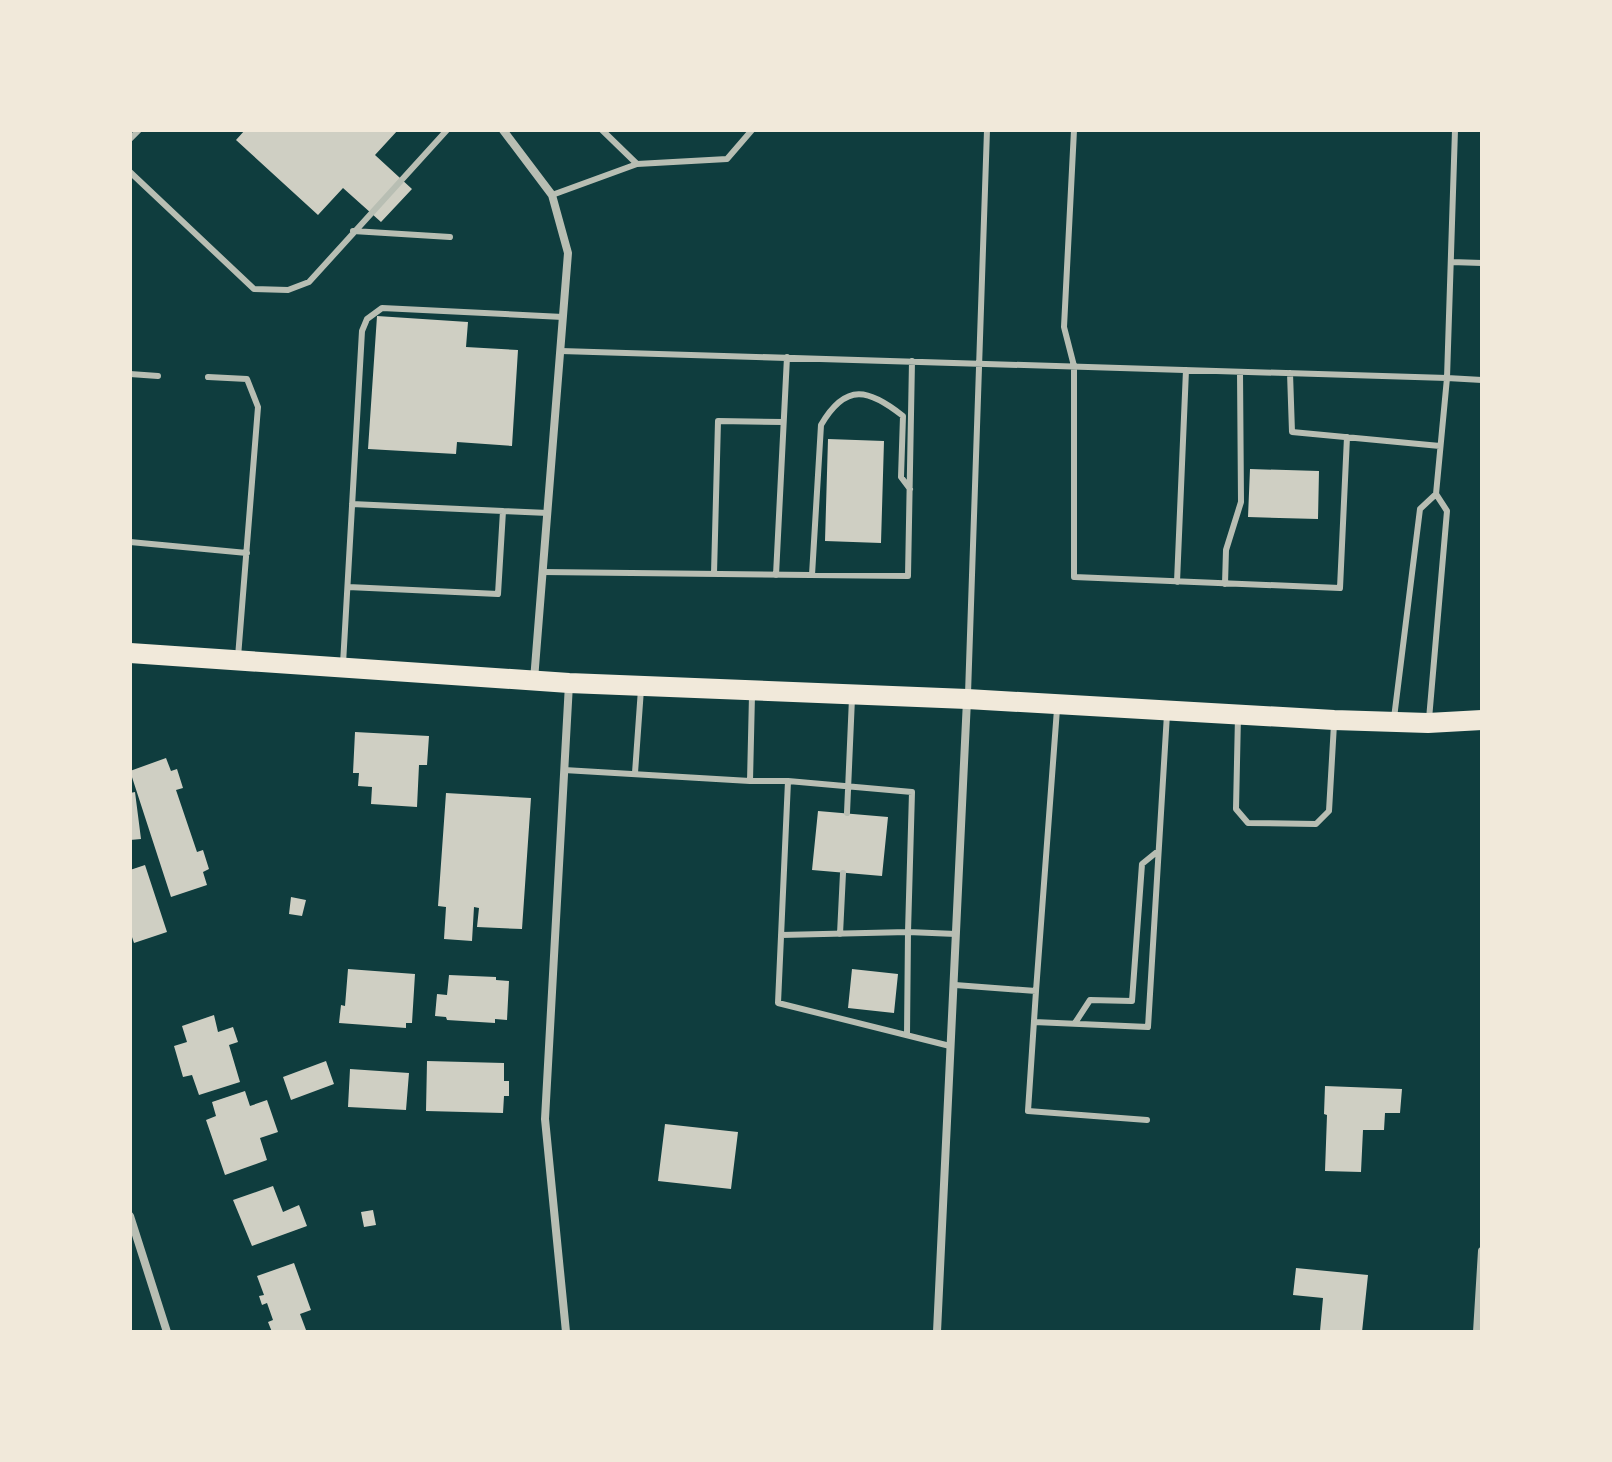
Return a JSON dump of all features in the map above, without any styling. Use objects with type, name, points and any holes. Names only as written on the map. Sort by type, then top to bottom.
[{"type":"main road","points":[[130,653],[641,687],[1057,703],[1334,720],[1428,723],[1482,720]]},
{"type":"street","points":[[503,130],[552,195],[568,253],[534,681]]},
{"type":"street","points":[[566,1332],[545,1119],[569,683]]},
{"type":"street","points":[[937,1332],[967,699]]},
{"type":"street","points":[[130,1216],[167,1332]]},
{"type":"street","points":[[1477,1332],[1482,1251]]},
{"type":"lane","points":[[130,139],[139,130]]},
{"type":"lane","points":[[130,172],[254,289],[288,290],[309,282],[447,130]]},
{"type":"lane","points":[[602,130],[637,164]]},
{"type":"lane","points":[[552,195],[637,164],[727,159],[752,130]]},
{"type":"lane","points":[[967,699],[987,130]]},
{"type":"lane","points":[[1074,130],[1064,327],[1074,366],[1074,577],[1340,588],[1347,437]]},
{"type":"lane","points":[[1428,723],[1447,511],[1436,494],[1447,378],[1455,130]]},
{"type":"lane","points":[[353,231],[450,237]]},
{"type":"lane","points":[[1451,262],[1482,263]]},
{"type":"lane","points":[[343,667],[362,331],[367,319],[382,308],[563,317]]},
{"type":"lane","points":[[561,351],[1482,380]]},
{"type":"lane","points":[[776,575],[787,357]]},
{"type":"lane","points":[[543,572],[908,576],[912,361]]},
{"type":"lane","points":[[1177,582],[1186,370]]},
{"type":"lane","points":[[1225,584],[1226,550],[1241,502],[1240,372]]},
{"type":"lane","points":[[1290,373],[1292,432],[1440,446]]},
{"type":"lane","points":[[130,374],[158,376]]},
{"type":"lane","points":[[208,377],[247,379],[258,407],[238,660]]},
{"type":"lane","points":[[812,575],[821,425],[829,412],[853,394],[871,394],[903,416],[901,477],[910,489]]},
{"type":"lane","points":[[714,574],[718,421],[783,422]]},
{"type":"lane","points":[[1394,721],[1420,509],[1436,494]]},
{"type":"lane","points":[[352,504],[548,513]]},
{"type":"lane","points":[[348,587],[498,594],[503,511]]},
{"type":"lane","points":[[130,542],[247,553]]},
{"type":"lane","points":[[635,773],[641,687]]},
{"type":"lane","points":[[750,781],[752,690]]},
{"type":"lane","points":[[847,813],[852,694]]},
{"type":"lane","points":[[1057,703],[1028,1111],[1147,1120]]},
{"type":"lane","points":[[1034,1022],[1148,1027],[1167,709]]},
{"type":"lane","points":[[1238,713],[1236,809],[1248,823],[1316,824],[1329,811],[1334,720]]},
{"type":"lane","points":[[564,770],[788,781],[912,792],[907,1035]]},
{"type":"lane","points":[[788,781],[778,1003],[950,1046]]},
{"type":"lane","points":[[1075,1023],[1090,1000],[1132,1001],[1142,864],[1158,851]]},
{"type":"lane","points":[[840,934],[843,873]]},
{"type":"lane","points":[[781,935],[956,934]]},
{"type":"lane","points":[[955,985],[1036,991]]},
{"type":"building","points":[[245,130],[398,130],[375,155],[412,189],[381,222],[343,188],[318,215],[236,140]]},
{"type":"building","points":[[377,316],[468,322],[466,347],[518,350],[512,446],[457,442],[456,454],[368,449]]},
{"type":"building","points":[[828,439],[884,441],[881,543],[825,541]]},
{"type":"building","points":[[1250,469],[1319,471],[1318,519],[1248,517]]},
{"type":"building","points":[[355,732],[429,736],[427,765],[419,765],[417,807],[371,804],[372,787],[358,786],[359,773],[353,773]]},
{"type":"building","points":[[166,758],[171,771],[177,769],[183,788],[176,790],[197,852],[203,850],[209,869],[203,872],[207,885],[171,897],[130,771]]},
{"type":"building","points":[[135,792],[141,839],[130,840],[130,793]]},
{"type":"building","points":[[446,793],[531,798],[522,929],[477,927],[479,908],[474,907],[472,941],[444,939],[446,907],[438,906]]},
{"type":"building","points":[[818,811],[888,817],[882,876],[812,870]]},
{"type":"building","points":[[145,865],[167,932],[134,943],[130,931],[130,870]]},
{"type":"building","points":[[291,897],[306,900],[302,916],[289,914]]},
{"type":"building","points":[[348,969],[415,974],[412,1023],[406,1023],[406,1028],[339,1023],[341,1005],[345,1006]]},
{"type":"building","points":[[852,969],[898,974],[894,1013],[848,1008]]},
{"type":"building","points":[[449,975],[496,977],[496,980],[509,981],[507,1020],[495,1019],[495,1023],[447,1020],[446,1017],[435,1016],[437,994],[447,995]]},
{"type":"building","points":[[214,1015],[218,1032],[233,1027],[238,1042],[229,1045],[240,1082],[199,1095],[192,1075],[183,1077],[174,1046],[187,1042],[182,1026]]},
{"type":"building","points":[[326,1061],[334,1084],[291,1100],[283,1077]]},
{"type":"building","points":[[427,1061],[504,1063],[504,1081],[509,1081],[509,1096],[504,1096],[503,1113],[426,1111]]},
{"type":"building","points":[[350,1069],[409,1073],[406,1110],[348,1107]]},
{"type":"building","points":[[1325,1086],[1402,1089],[1400,1113],[1385,1113],[1384,1130],[1363,1130],[1361,1172],[1325,1171]]},
{"type":"building","points":[[245,1091],[250,1106],[267,1100],[278,1132],[260,1138],[267,1160],[225,1175],[206,1120],[216,1116],[212,1102]]},
{"type":"building","points":[[665,1124],[738,1132],[731,1189],[658,1181]]},
{"type":"building","points":[[273,1186],[283,1212],[299,1205],[307,1226],[252,1246],[233,1200]]},
{"type":"building","points":[[373,1210],[376,1225],[364,1227],[361,1212]]},
{"type":"building","points":[[294,1263],[311,1310],[300,1314],[306,1330],[272,1332],[268,1322],[273,1320],[267,1303],[262,1305],[259,1296],[264,1295],[257,1276]]},
{"type":"building","points":[[1296,1268],[1368,1275],[1362,1332],[1320,1331],[1323,1298],[1293,1295]]}]
